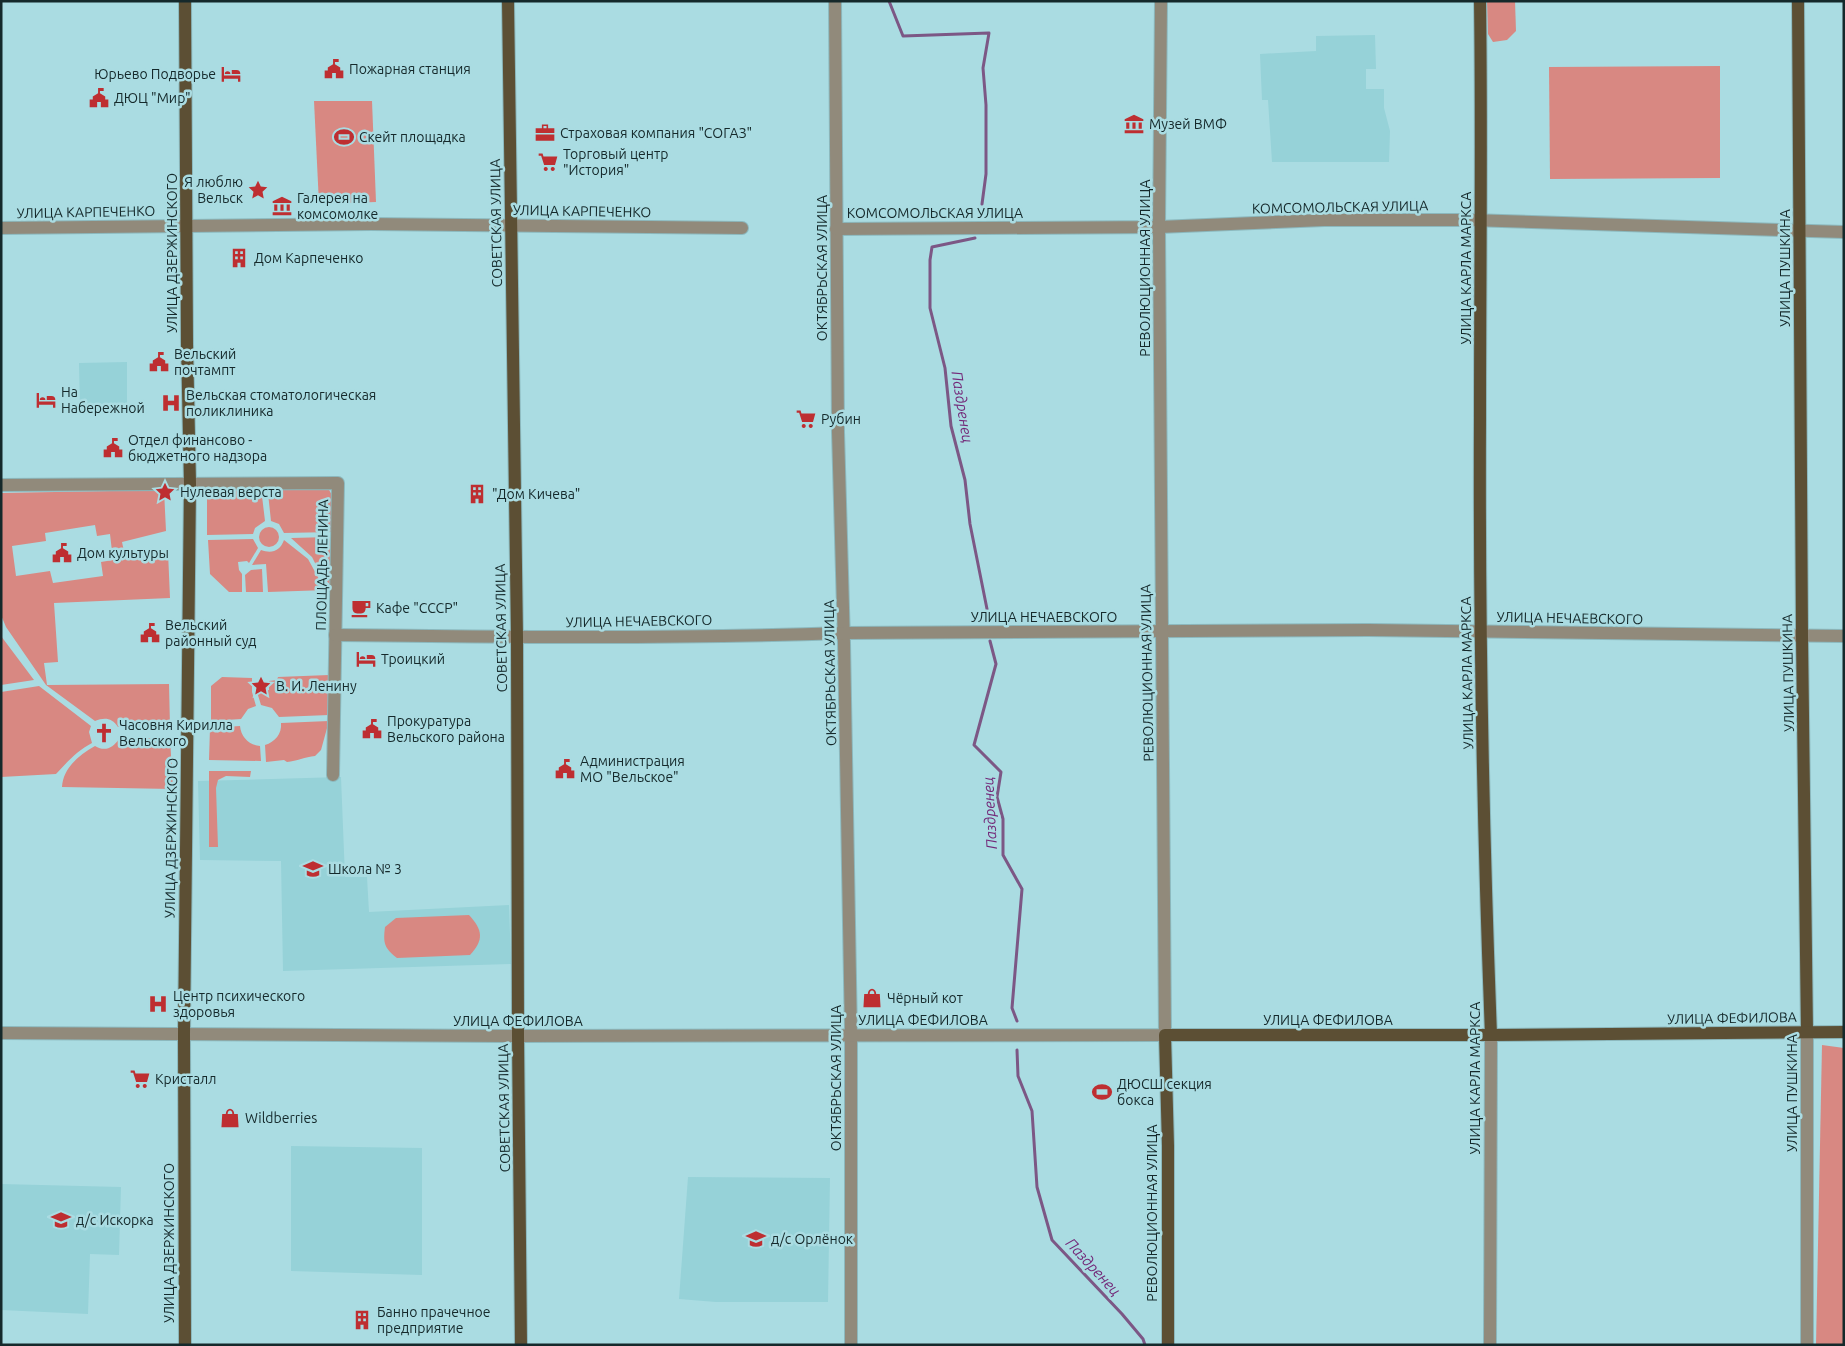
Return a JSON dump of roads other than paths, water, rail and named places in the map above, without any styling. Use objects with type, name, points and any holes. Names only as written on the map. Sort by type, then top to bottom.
[{"type":"main road","name":"УЛИЦА ДЗЕРЖИНСКОГО","points":[[185,1],[190,484],[184,1034],[185,1345]]},
{"type":"main road","name":"СОВЕТСКАЯ УЛИЦА","points":[[508,1],[517,637],[521,1345]]},
{"type":"main road","name":"УЛИЦА КАРЛА МАРКСА","points":[[1480,1],[1482,632],[1486,888],[1491,1035]]},
{"type":"main road","name":"УЛИЦА ПУШКИНА","points":[[1798,1],[1802,636],[1807,1032]]},
{"type":"main road","name":"УЛИЦА ФЕФИЛОВА","points":[[1165,1035],[1844,1032]]},
{"type":"main road","name":"РЕВОЛЮЦИОННАЯ УЛИЦА","points":[[1165,1035],[1168,1146],[1168,1345]]},
{"type":"street","name":"ОКТЯБРЬСКАЯ УЛИЦА","points":[[835,1],[838,432],[844,632],[851,1035],[851,1345]]},
{"type":"street","name":"РЕВОЛЮЦИОННАЯ УЛИЦА","points":[[1161,1],[1159,227],[1165,1035]]},
{"type":"street","name":"КОМСОМОЛЬСКАЯ УЛИЦА","points":[[836,229],[1159,227],[1324,220],[1482,220],[1844,232]]},
{"type":"street","name":"УЛИЦА КАРПЕЧЕНКО","points":[[1,228],[511,224],[742,228]]},
{"type":"street","name":"ПЛОЩАДЬ ЛЕНИНА","points":[[1,485],[338,483],[333,775]]},
{"type":"street","name":"УЛИЦА НЕЧАЕВСКОГО","points":[[335,635],[517,637],[778,635],[844,632],[1358,630],[1844,636]]},
{"type":"street","name":"УЛИЦА ПУШКИНА","points":[[1807,1032],[1807,1345]]},
{"type":"street","name":"УЛИЦА ФЕФИЛОВА","points":[[1,1033],[518,1036],[1165,1035]]},
{"type":"street","name":"УЛИЦА КАРЛА МАРКСА","points":[[1490,1345],[1491,1035]]},
{"type":"waterway","name":"Паздренец","points":[[889,1],[903,36],[989,33],[983,68],[986,105],[986,174],[982,204]]},
{"type":"waterway","name":"Паздренец","points":[[975,238],[932,247],[930,260],[930,308],[945,368],[951,426],[965,480],[970,524],[988,614]]},
{"type":"waterway","name":"Паздренец","points":[[990,641],[996,664],[974,745],[1001,772],[997,797],[1003,819],[1003,855],[1022,889],[1012,1008],[1017,1021]]},
{"type":"waterway","name":"Паздренец","points":[[1017,1050],[1018,1076],[1032,1111],[1037,1187],[1052,1240],[1122,1314],[1143,1339],[1145,1345]]},
{"type":"place","name":"Пожарная станция","points":[[334,69]]},
{"type":"place","name":"Юрьево Подворье","points":[[231,74]]},
{"type":"place","name":"ДЮЦ \"Мир\"","points":[[99,98]]},
{"type":"place","name":"Музей ВМФ","points":[[1134,124]]},
{"type":"place","name":"Страховая компания \"СОГАЗ\"","points":[[545,133]]},
{"type":"place","name":"Скейт площадка","points":[[344,137]]},
{"type":"place","name":"Торговый центр \"История\"","points":[[548,162]]},
{"type":"place","name":"Я люблю Вельск","points":[[258,190]]},
{"type":"place","name":"Галерея на комсомолке","points":[[282,206]]},
{"type":"place","name":"Дом Карпеченко","points":[[239,258]]},
{"type":"place","name":"Вельский почтампт","points":[[159,362]]},
{"type":"place","name":"На Набережной","points":[[46,400]]},
{"type":"place","name":"Вельская стоматологическая поликлиника","points":[[171,403]]},
{"type":"place","name":"Рубин","points":[[806,419]]},
{"type":"place","name":"Отдел финансово - бюджетного надзора","points":[[113,448]]},
{"type":"place","name":"Нулевая верста","points":[[165,492]]},
{"type":"place","name":"\"Дом Кичева\"","points":[[477,494]]},
{"type":"place","name":"Дом культуры","points":[[62,553]]},
{"type":"place","name":"Кафе \"СССР\"","points":[[361,608]]},
{"type":"place","name":"Вельский районный суд","points":[[150,633]]},
{"type":"place","name":"Троицкий","points":[[366,659]]},
{"type":"place","name":"В. И. Ленину","points":[[261,686]]},
{"type":"place","name":"Прокуратура Вельского района","points":[[372,729]]},
{"type":"place","name":"Часовня Кирилла Вельского","points":[[104,733]]},
{"type":"place","name":"Администрация МО \"Вельское\"","points":[[565,769]]},
{"type":"place","name":"Школа № 3","points":[[313,869]]},
{"type":"place","name":"Чёрный кот","points":[[872,998]]},
{"type":"place","name":"Центр психического здоровья","points":[[158,1004]]},
{"type":"place","name":"Кристалл","points":[[140,1079]]},
{"type":"place","name":"ДЮСШ секция бокса","points":[[1102,1092]]},
{"type":"place","name":"Wildberries","points":[[230,1118]]},
{"type":"place","name":"д/с Искорка","points":[[61,1220]]},
{"type":"place","name":"д/с Орлёнок","points":[[756,1239]]},
{"type":"place","name":"Банно прачечное предприятие","points":[[362,1320]]}]
